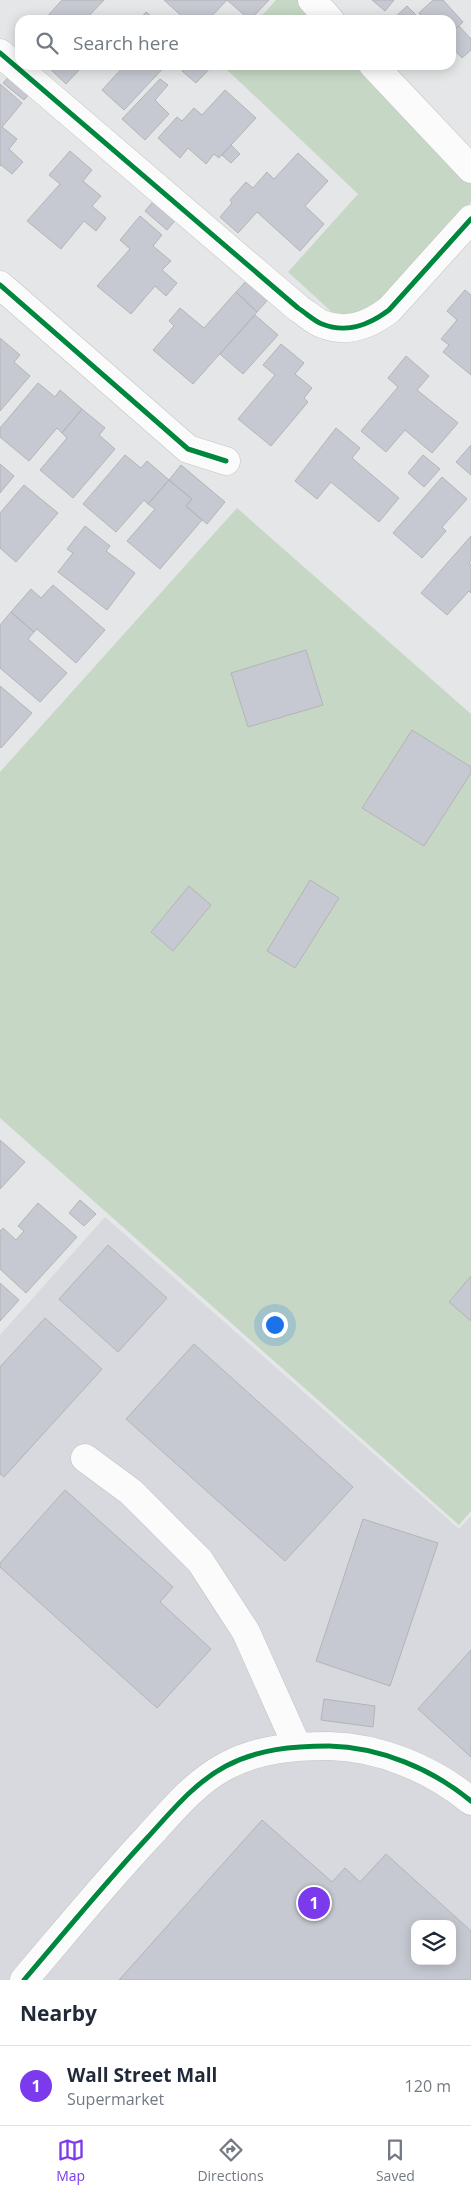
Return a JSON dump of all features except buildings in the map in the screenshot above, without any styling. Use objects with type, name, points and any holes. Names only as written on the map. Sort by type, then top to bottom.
[{"type":"street","points":[[312,0],[326,15]]},
{"type":"street","points":[[0,53],[15,66]]},
{"type":"street","points":[[20,70],[298,308],[321,324],[339,328],[356,328],[373,322],[389,310],[471,219]]},
{"type":"street","points":[[378,70],[471,169]]},
{"type":"street","points":[[0,285],[188,449],[226,461]]},
{"type":"street","points":[[85,1458],[131,1492],[200,1561],[246,1632],[297,1746]]},
{"type":"street","points":[[24,1980],[119,1868],[189,1791],[226,1766],[263,1751],[297,1746],[352,1747],[404,1762],[452,1786],[471,1801]]},
{"type":"shaded area","points":[[105,1217],[459,1529],[471,1516],[471,1980],[0,1980],[0,1335]]},
{"type":"green space","points":[[276,0],[302,0],[316,15],[262,15]]},
{"type":"green space","points":[[227,70],[369,70],[471,178],[471,202],[356,334],[288,272],[358,194]]},
{"type":"green space","points":[[237,508],[471,714],[471,1511],[459,1525],[0,1118],[0,772]]},
{"type":"cycle path","points":[[0,53],[15,66]]},
{"type":"cycle path","points":[[20,70],[298,308],[313,319],[331,327],[349,328],[366,324],[389,310],[471,219]]},
{"type":"cycle path","points":[[0,285],[188,449],[226,461]]},
{"type":"cycle path","points":[[24,1980],[116,1872],[184,1798],[214,1773],[238,1760],[276,1750],[302,1747],[348,1747],[386,1755],[404,1762],[440,1779],[471,1801]]},
{"type":"place","name":"Wall Street Mall","points":[[314,1903]]}]
